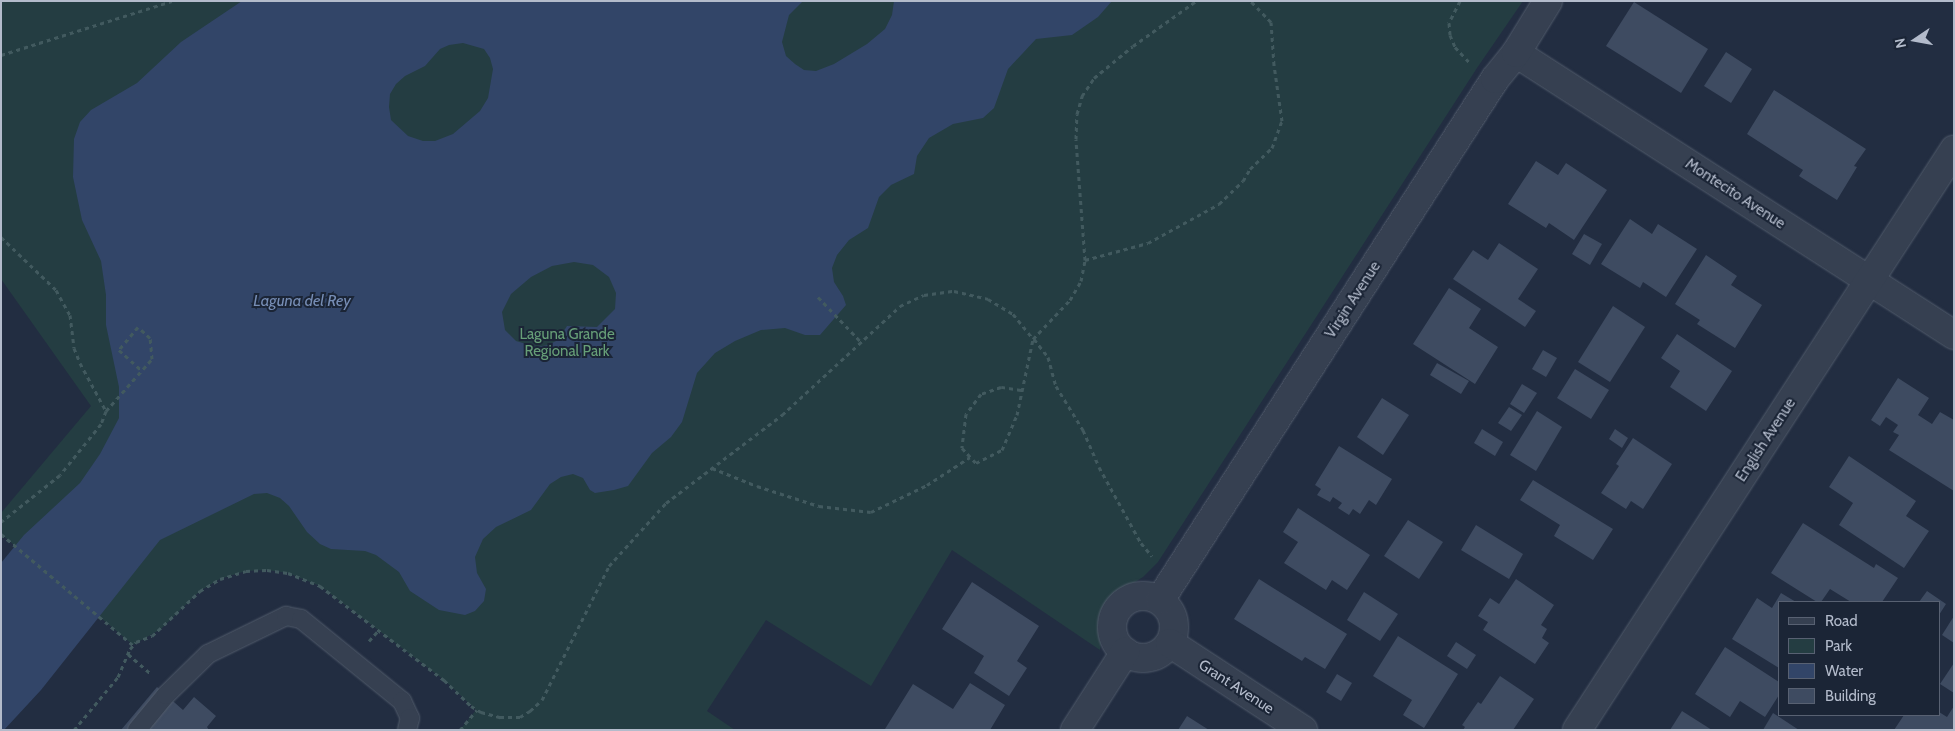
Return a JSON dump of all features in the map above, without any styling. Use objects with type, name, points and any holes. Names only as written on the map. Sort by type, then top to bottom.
[{"type":"street","name":"Virgin Avenue","points":[[1160,600],[1495,79],[1516,52],[1548,1]]},
{"type":"street","name":"Montecito Avenue","points":[[1516,52],[1954,335]]},
{"type":"street","name":"English Avenue","points":[[1577,730],[1954,150]]},
{"type":"street","points":[[1139,596],[1160,600],[1172,615],[1174,634],[1170,643],[1163,651],[1145,658],[1135,657],[1125,652],[1118,645],[1112,625],[1120,605],[1139,596]]},
{"type":"street","name":"Grant Avenue","points":[[1170,643],[1303,730]]},
{"type":"street","points":[[1075,730],[1125,652]]},
{"type":"lane","points":[[136,730],[166,696],[208,654],[286,616],[301,619],[402,701],[410,718],[407,730]]},
{"type":"path","points":[[1,55],[172,1]]},
{"type":"path","points":[[1021,390],[1001,387],[982,394],[966,414],[962,448],[976,464],[1002,450],[1017,415],[1033,339],[1070,300],[1081,281],[1085,260],[1076,139],[1077,114],[1082,96],[1094,78],[1196,1]]},
{"type":"path","points":[[1085,260],[1148,243],[1219,204],[1243,181],[1250,168],[1272,148],[1282,121],[1274,65],[1271,22],[1251,1]]},
{"type":"path","points":[[1460,1],[1449,23],[1450,35],[1455,47],[1471,65]]},
{"type":"path","points":[[1,237],[56,290],[70,316],[74,348],[80,363],[106,411]]},
{"type":"path","points":[[74,730],[118,677],[133,645],[156,632],[200,591],[220,579],[246,571],[267,570],[288,573],[320,586],[444,680],[477,710],[500,717],[520,717],[542,700],[609,566],[666,503],[782,415],[900,306],[924,295],[954,291],[988,299],[1013,314],[1048,357],[1056,386],[1083,430],[1141,543],[1156,560]]},
{"type":"path","points":[[818,297],[861,342]]},
{"type":"path","points":[[1,522],[60,475],[101,424],[106,411],[152,358],[150,338],[138,327],[118,350],[141,370]]},
{"type":"path","points":[[712,468],[757,486],[819,506],[870,512],[927,485],[970,457]]},
{"type":"path","points":[[1,534],[133,645]]},
{"type":"path","points":[[460,730],[477,710]]},
{"type":"green space","name":"Laguna Grande Regional Park","points":[[1,1],[1523,1],[1477,68],[1158,562],[1143,577],[1113,596],[1105,612],[1100,650],[952,550],[871,686],[766,620],[707,711],[735,730],[460,730],[476,710],[444,680],[320,586],[288,573],[267,570],[246,571],[220,579],[200,591],[161,629],[133,645],[1,534],[1,513],[91,406],[1,279]]},
{"type":"water","name":"Laguna del Rey","points":[[242,1],[803,1],[789,15],[782,42],[786,56],[795,64],[804,70],[816,71],[834,64],[867,44],[885,29],[892,15],[894,1],[1112,1],[1098,17],[1072,35],[1036,39],[1008,69],[994,108],[983,118],[953,124],[929,138],[917,156],[914,174],[891,185],[879,197],[868,228],[849,240],[837,255],[832,268],[834,282],[843,296],[846,305],[820,335],[805,335],[785,328],[761,330],[735,341],[715,353],[697,373],[682,422],[671,437],[652,453],[628,486],[595,493],[590,490],[583,478],[573,474],[561,477],[550,484],[531,510],[496,527],[483,539],[475,557],[477,573],[486,589],[484,601],[475,611],[465,615],[439,610],[410,591],[399,572],[376,555],[365,551],[331,549],[320,544],[307,532],[289,506],[280,498],[267,493],[254,494],[160,540],[41,690],[4,730],[1,730],[1,563],[24,535],[80,483],[100,454],[119,418],[119,387],[106,325],[106,295],[101,261],[82,220],[73,177],[74,139],[80,122],[91,110],[137,83],[181,42]],"holes":[[[463,43],[484,49],[490,58],[493,69],[488,98],[480,111],[453,134],[435,141],[423,141],[408,136],[391,120],[390,94],[396,84],[405,76],[425,66],[440,49],[449,45]],[[574,262],[593,265],[609,277],[616,293],[615,309],[597,327],[567,326],[558,340],[548,345],[537,347],[516,341],[505,330],[502,312],[511,294],[531,277],[552,266]]]},
{"type":"building","points":[[1634,2],[1708,49],[1681,93],[1606,46]]},
{"type":"building","points":[[1726,52],[1752,69],[1731,103],[1704,86]]},
{"type":"building","points":[[1774,90],[1866,149],[1854,166],[1857,167],[1837,200],[1799,176],[1803,170],[1747,134]]},
{"type":"building","points":[[1536,161],[1558,175],[1566,163],[1607,190],[1574,240],[1549,223],[1546,228],[1508,204]]},
{"type":"building","points":[[1630,219],[1652,234],[1658,224],[1697,249],[1666,297],[1643,282],[1640,288],[1601,264]]},
{"type":"building","points":[[1584,234],[1602,244],[1590,265],[1572,254]]},
{"type":"building","points":[[1499,243],[1538,269],[1518,299],[1536,311],[1525,327],[1453,279],[1473,250],[1488,260]]},
{"type":"building","points":[[1706,255],[1737,276],[1731,285],[1762,305],[1735,348],[1697,324],[1700,320],[1675,304]]},
{"type":"building","points":[[1449,288],[1481,309],[1469,328],[1498,347],[1475,384],[1413,344]]},
{"type":"building","points":[[1613,306],[1645,327],[1610,382],[1578,362]]},
{"type":"building","points":[[1677,334],[1732,371],[1706,411],[1670,387],[1680,371],[1661,358]]},
{"type":"building","points":[[1543,350],[1557,358],[1546,377],[1532,369]]},
{"type":"building","points":[[1437,363],[1469,381],[1461,394],[1430,375]]},
{"type":"building","points":[[1575,369],[1609,390],[1591,419],[1557,398]]},
{"type":"building","points":[[1898,378],[1929,398],[1918,415],[1932,424],[1940,412],[1954,420],[1954,491],[1889,450],[1899,435],[1893,432],[1898,425],[1886,417],[1880,426],[1871,420]]},
{"type":"building","points":[[1522,384],[1537,393],[1524,413],[1510,404]]},
{"type":"building","points":[[1382,398],[1409,415],[1383,455],[1357,437]]},
{"type":"building","points":[[1509,407],[1522,415],[1511,431],[1498,423]]},
{"type":"building","points":[[1537,411],[1562,427],[1536,471],[1510,455]]},
{"type":"building","points":[[1482,429],[1503,442],[1495,456],[1474,443]]},
{"type":"building","points":[[1615,429],[1628,438],[1622,448],[1609,439]]},
{"type":"building","points":[[1633,438],[1672,464],[1643,509],[1631,501],[1626,509],[1601,493],[1619,466],[1616,464]]},
{"type":"building","points":[[1339,446],[1392,479],[1376,505],[1369,500],[1360,514],[1353,509],[1349,515],[1338,508],[1342,503],[1333,497],[1330,502],[1317,495],[1321,489],[1315,485]]},
{"type":"building","points":[[1849,456],[1916,501],[1906,516],[1929,531],[1904,568],[1839,525],[1853,503],[1829,487]]},
{"type":"building","points":[[1533,480],[1613,529],[1593,560],[1554,536],[1560,525],[1520,500]]},
{"type":"building","points":[[1298,508],[1370,555],[1347,590],[1332,580],[1326,590],[1284,563],[1298,542],[1283,532]]},
{"type":"building","points":[[1408,520],[1443,542],[1419,579],[1384,556]]},
{"type":"building","points":[[1803,523],[1874,568],[1876,564],[1898,578],[1883,601],[1849,601],[1830,589],[1822,601],[1815,601],[1771,573]]},
{"type":"building","points":[[1476,525],[1523,554],[1509,579],[1461,550]]},
{"type":"building","points":[[1259,579],[1347,634],[1325,669],[1305,657],[1302,661],[1234,619]]},
{"type":"building","points":[[1516,579],[1554,605],[1541,625],[1547,629],[1542,638],[1549,643],[1535,664],[1483,630],[1488,622],[1478,616],[1490,598],[1499,604]]},
{"type":"building","points":[[972,582],[1039,626],[1017,661],[1027,668],[1009,696],[974,673],[984,656],[942,629]]},
{"type":"building","points":[[1927,591],[1946,604],[1940,613],[1940,601],[1920,601]]},
{"type":"building","points":[[1364,592],[1398,614],[1380,641],[1347,620]]},
{"type":"building","points":[[1781,593],[1794,601],[1778,601],[1778,667],[1732,639],[1757,598],[1772,608]]},
{"type":"building","points":[[1954,616],[1954,643],[1942,635]]},
{"type":"building","points":[[1398,636],[1458,674],[1424,728],[1403,715],[1412,700],[1373,676]]},
{"type":"building","points":[[1456,642],[1476,655],[1467,669],[1447,656]]},
{"type":"building","points":[[1725,647],[1778,681],[1778,697],[1765,717],[1740,701],[1730,717],[1695,694]]},
{"type":"building","points":[[1954,663],[1954,693],[1940,684]]},
{"type":"building","points":[[1337,674],[1352,683],[1341,701],[1326,692]]},
{"type":"building","points":[[1500,676],[1534,699],[1513,730],[1463,730],[1465,727],[1462,725],[1478,702],[1481,704]]},
{"type":"building","points":[[970,683],[1005,705],[990,730],[885,729],[913,684],[953,709]]},
{"type":"building","points":[[157,687],[183,710],[194,697],[216,716],[207,727],[209,730],[121,730]]},
{"type":"building","points":[[1954,706],[1954,730],[1894,730],[1903,716],[1940,716],[1940,713],[1947,717]]},
{"type":"building","points":[[1682,711],[1712,730],[1670,730]]},
{"type":"building","points":[[1773,713],[1799,730],[1763,730]]},
{"type":"building","points":[[1187,716],[1209,730],[1178,730]]}]
